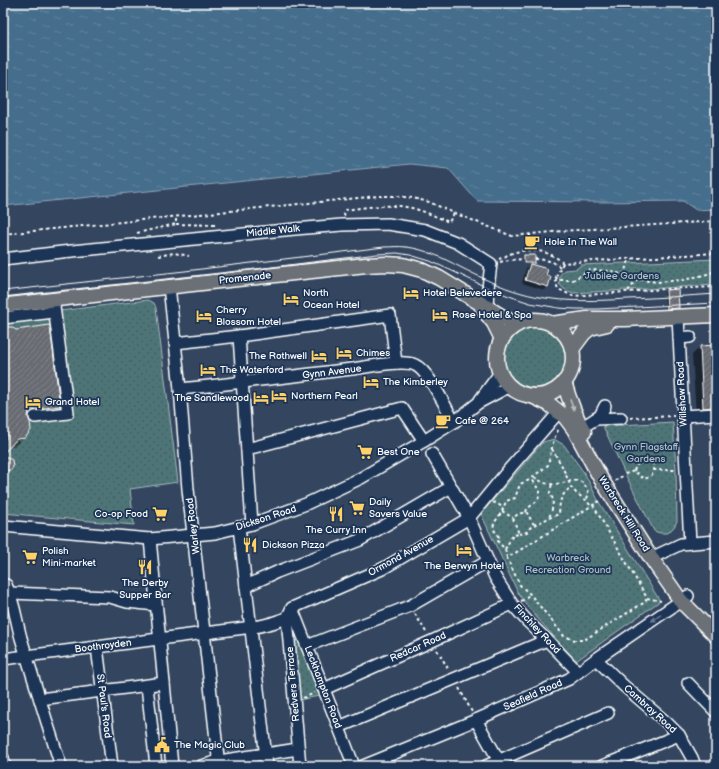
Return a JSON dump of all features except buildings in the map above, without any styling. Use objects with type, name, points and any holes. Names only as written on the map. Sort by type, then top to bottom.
[{"type":"main road","name":"Promenade","points":[[3,305],[53,306],[169,286],[386,264],[403,265],[422,270],[439,278],[516,325]]},
{"type":"main road","name":"Promenade","points":[[482,304],[502,339]]},
{"type":"main road","points":[[550,324],[587,319],[716,315]]},
{"type":"main road","points":[[572,349],[584,333],[590,328],[625,319]]},
{"type":"main road","points":[[539,320],[560,330],[567,338],[572,349],[573,357],[569,375],[557,389],[548,394],[532,396],[520,393],[510,386],[500,373],[498,365],[499,347],[502,339],[516,325],[527,321],[539,320]]},
{"type":"main road","name":"Warbreck Hill Road","points":[[564,382],[568,397],[581,428],[655,556]]},
{"type":"main road","name":"Warbreck Hill Road","points":[[532,396],[549,404],[565,417],[574,429],[601,479],[685,598],[716,636]]},
{"type":"main road","name":"Warbreck Hill Road","points":[[685,598],[716,624]]},
{"type":"street","name":"Middle Walk","points":[[3,259],[342,225],[388,224],[426,230],[458,242],[491,264]]},
{"type":"street","points":[[482,304],[488,288],[491,264]]},
{"type":"street","name":"Warley Road","points":[[169,286],[180,389],[188,490],[219,763]]},
{"type":"street","points":[[3,318],[53,306],[68,413],[35,417]]},
{"type":"street","points":[[175,343],[239,336],[390,315],[396,363]]},
{"type":"street","name":"Willshaw Road","points":[[678,317],[685,338],[683,416],[690,542]]},
{"type":"street","points":[[239,336],[252,524]]},
{"type":"street","name":"Gynn Avenue","points":[[180,389],[406,363],[415,365],[429,376],[454,422]]},
{"type":"street","name":"Dickson Road","points":[[478,403],[500,373]]},
{"type":"street","name":"Dickson Road","points":[[3,526],[150,539],[215,533],[252,524],[306,504],[361,478],[424,442],[454,422],[478,403],[510,386]]},
{"type":"street","points":[[581,428],[600,416],[605,406]]},
{"type":"street","points":[[247,449],[402,408],[424,442]]},
{"type":"street","name":"Ormond Avenue","points":[[292,608],[382,569],[469,518],[559,412]]},
{"type":"street","points":[[683,416],[716,414]]},
{"type":"street","points":[[595,419],[621,418]]},
{"type":"street","name":"Finchley Road","points":[[432,454],[469,518],[496,577],[512,604],[578,672]]},
{"type":"street","points":[[246,586],[277,572],[360,540],[451,487]]},
{"type":"street","points":[[239,527],[267,766]]},
{"type":"street","points":[[150,539],[172,766]]},
{"type":"street","points":[[655,556],[681,544],[690,542],[716,541]]},
{"type":"street","points":[[307,646],[410,606],[488,560]]},
{"type":"street","points":[[61,766],[6,589],[110,598],[127,602],[156,605]]},
{"type":"street","name":"Seafield Road","points":[[363,766],[476,720],[569,679],[596,658],[685,598]]},
{"type":"street","name":"Redcar Road","points":[[324,689],[512,604]]},
{"type":"street","points":[[204,633],[272,623],[287,618],[292,608]]},
{"type":"street","name":"Leckhampton Road","points":[[292,608],[354,766]]},
{"type":"street","name":"Redvers Terrace","points":[[287,618],[300,766]]},
{"type":"street","name":"Boothroyden","points":[[3,659],[204,633]]},
{"type":"street","points":[[339,727],[547,640]]},
{"type":"street","name":"St Paul's Road","points":[[97,647],[112,766]]},
{"type":"street","name":"Cambray Road","points":[[596,658],[624,686],[679,735],[695,766]]},
{"type":"street","points":[[40,699],[164,683]]},
{"type":"street","points":[[688,683],[716,712]]},
{"type":"street","points":[[147,686],[156,766]]},
{"type":"street","points":[[486,766],[501,763],[608,713]]},
{"type":"street","points":[[476,720],[501,763]]},
{"type":"street","points":[[602,766],[679,735]]},
{"type":"street","points":[[201,766],[266,754],[298,750]]},
{"type":"street","points":[[3,758],[5,766]]},
{"type":"path","points":[[342,225],[345,210],[376,206],[396,206],[416,209],[449,222],[454,213]]},
{"type":"path","points":[[530,234],[530,246]]},
{"type":"path","points":[[491,264],[511,253],[530,250],[548,253],[558,258],[563,263],[716,253]]},
{"type":"path","points":[[158,256],[174,253],[189,256]]},
{"type":"path","points":[[623,275],[631,258]]},
{"type":"path","points":[[491,264],[509,260],[524,259]]},
{"type":"path","points":[[535,259],[552,261],[561,268]]},
{"type":"path","points":[[563,263],[555,277],[555,283],[558,289],[573,296],[716,287]]},
{"type":"path","points":[[555,277],[560,280],[573,280],[590,270],[612,271],[637,280],[657,282],[683,280],[716,271]]},
{"type":"path","points":[[628,292],[637,280]]},
{"type":"path","points":[[621,418],[683,416]]},
{"type":"path","points":[[554,439],[548,465],[532,479],[520,484],[515,498],[506,501],[502,511],[494,523],[494,530],[499,537],[498,542],[504,549],[520,585],[530,594],[564,636],[575,640],[584,640],[645,602],[647,598]]},
{"type":"path","points":[[552,449],[562,466],[571,488],[592,506],[647,598],[660,601]]},
{"type":"path","points":[[640,461],[650,461],[654,465],[653,474],[644,479],[634,471],[636,465],[640,461]]},
{"type":"path","points":[[654,470],[686,470]]},
{"type":"path","points":[[612,483],[625,474],[634,471]]},
{"type":"path","points":[[534,476],[543,483],[552,484],[580,481],[585,485],[589,494],[586,500]]},
{"type":"path","points":[[513,518],[518,514],[526,512],[527,509],[538,500],[540,492],[532,479]]},
{"type":"path","points":[[548,518],[553,500],[550,493],[552,484]]},
{"type":"path","points":[[504,549],[513,535],[527,532],[534,524],[560,514],[560,503],[563,494],[571,488]]},
{"type":"path","points":[[492,502],[503,508]]},
{"type":"path","points":[[507,558],[599,502]]},
{"type":"path","points":[[502,511],[513,518],[519,534]]},
{"type":"path","points":[[526,512],[534,524]]},
{"type":"path","points":[[523,600],[530,594]]},
{"type":"path","points":[[410,606],[432,641]]},
{"type":"path","points":[[294,702],[324,689]]},
{"type":"green space","name":"Jubilee Gardens","points":[[716,259],[716,285],[573,293],[564,289],[559,284],[560,275],[564,270],[576,269],[581,265]]},
{"type":"green space","points":[[148,300],[154,303],[156,308],[178,482],[130,489],[134,525],[3,513],[3,318]]},
{"type":"green space","points":[[535,327],[547,329],[557,336],[564,346],[566,358],[564,370],[557,380],[547,387],[535,389],[523,387],[513,380],[506,370],[504,358],[506,346],[513,336],[523,329]]},
{"type":"green space","name":"Gynn Flagstaff Gardens","points":[[673,422],[677,521],[668,533],[660,533],[654,531],[603,426]]},
{"type":"green space","name":"Warbreck Recreation Ground","points":[[554,439],[564,445],[585,474],[599,502],[660,601],[576,661],[531,611],[518,593],[481,514],[543,442]]},
{"type":"green space","points":[[294,635],[298,638],[319,696],[299,700]]},
{"type":"water","points":[[3,3],[716,3],[716,209],[696,210],[683,201],[477,201],[448,168],[409,164],[3,206]]},
{"type":"tram line","points":[[3,291],[384,247],[403,247],[413,248],[440,257],[506,288],[535,296],[561,300],[661,298],[716,294]]},
{"type":"tram line","points":[[3,298],[377,254],[397,253],[430,261],[509,296],[530,303],[559,308],[597,309],[716,303]]},
{"type":"place","name":"Hole In The Wall","points":[[532,242]]},
{"type":"place","name":"Hotel Belevedere","points":[[411,293]]},
{"type":"place","name":"North Ocean Hotel","points":[[291,299]]},
{"type":"place","name":"Rose Hotel & Spa","points":[[440,315]]},
{"type":"place","name":"Cherry Blossom Hotel","points":[[204,316]]},
{"type":"place","name":"Chimes","points":[[344,353]]},
{"type":"place","name":"The Rothwell","points":[[319,356]]},
{"type":"place","name":"The Waterford","points":[[208,370]]},
{"type":"place","name":"The Kimberley","points":[[371,382]]},
{"type":"place","name":"Northern Pearl","points":[[279,396]]},
{"type":"place","name":"The Sandlewood","points":[[261,398]]},
{"type":"place","name":"Grand Hotel","points":[[33,402]]},
{"type":"place","name":"Cafe @ 264","points":[[443,421]]},
{"type":"place","name":"Best One","points":[[365,452]]},
{"type":"place","name":"Daily Savers Value","points":[[357,508]]},
{"type":"place","name":"Co-op Food","points":[[160,514]]},
{"type":"place","name":"The Curry Inn","points":[[336,514]]},
{"type":"place","name":"Dickson Pizza","points":[[250,545]]},
{"type":"place","name":"The Berwyn Hotel","points":[[464,550]]},
{"type":"place","name":"Polish Mini-market","points":[[30,557]]},
{"type":"place","name":"The Derby Supper Bar","points":[[145,567]]},
{"type":"place","name":"The Magic Club","points":[[162,745]]}]
